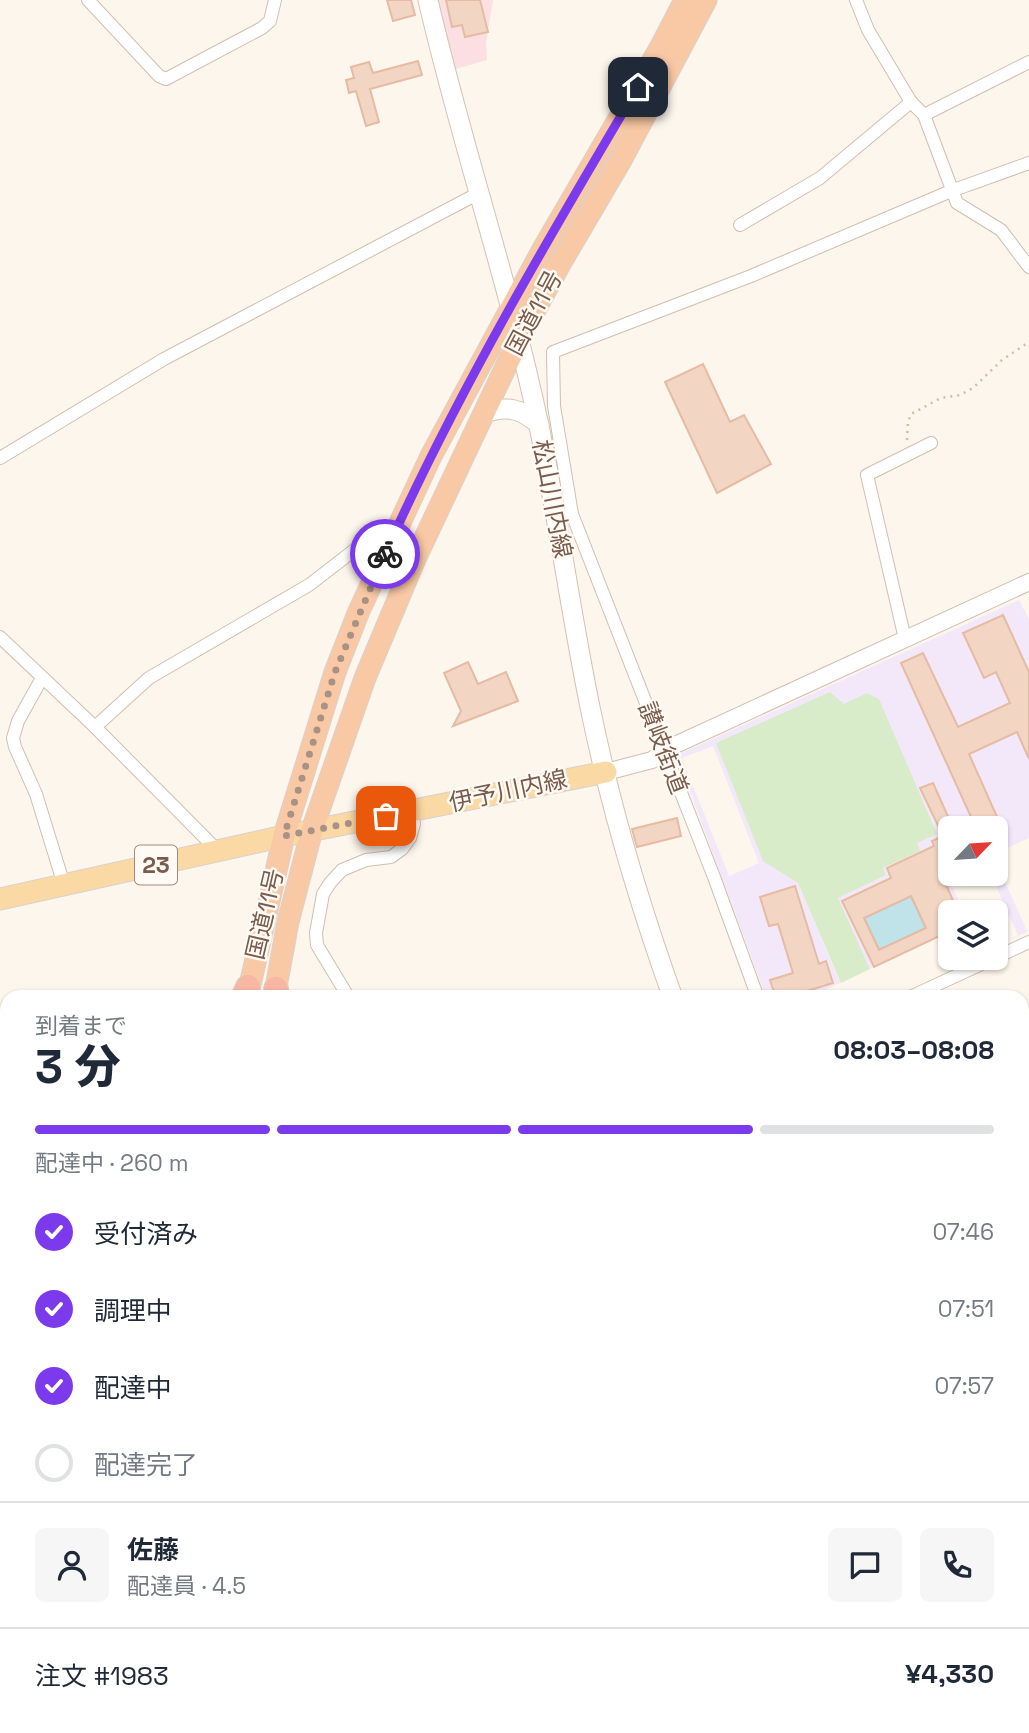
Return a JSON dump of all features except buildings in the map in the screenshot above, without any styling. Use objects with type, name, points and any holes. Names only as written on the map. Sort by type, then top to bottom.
[{"type":"highway","name":"国道11号","points":[[247,990],[284,836],[335,672],[387,548],[431,456],[512,307],[685,0]]},
{"type":"highway","name":"国道11号","points":[[277,990],[288,922],[312,830],[365,678],[415,559],[518,341],[620,162],[706,0]]},
{"type":"main road","name":"松山川内線","points":[[428,0],[447,80],[512,307],[518,341],[564,516],[590,708],[631,866],[670,990]]},
{"type":"main road","points":[[485,414],[498,408],[510,409],[524,412],[539,424]]},
{"type":"main road","name":"伊予川内線","points":[[0,899],[312,830],[606,772]]},
{"type":"street","points":[[88,0],[159,76],[166,79],[262,27],[270,21],[275,0]]},
{"type":"street","points":[[856,0],[868,30],[911,102],[924,115],[957,203],[1001,230],[1029,267]]},
{"type":"street","points":[[924,115],[1029,62]]},
{"type":"street","points":[[740,225],[820,178],[911,102]]},
{"type":"street","points":[[951,191],[1029,163]]},
{"type":"street","name":"讃岐街道","points":[[755,990],[665,752],[564,516],[554,406],[553,352],[751,276],[951,191]]},
{"type":"street","points":[[0,458],[164,359],[479,193]]},
{"type":"street","points":[[905,639],[867,475],[931,443]]},
{"type":"street","points":[[95,727],[149,678],[309,585],[357,548],[365,544],[375,544],[387,548]]},
{"type":"street","points":[[606,772],[652,760],[673,746],[1029,582]]},
{"type":"street","points":[[0,637],[95,727],[219,852]]},
{"type":"street","points":[[42,678],[18,721],[13,737],[36,794],[64,885]]},
{"type":"street","points":[[344,990],[317,946],[316,933],[323,894],[342,870],[366,860],[391,857],[402,849],[410,838],[414,824],[411,811]]},
{"type":"street","points":[[926,990],[1029,943]]},
{"type":"path","points":[[907,454],[908,422],[911,414],[941,398],[960,395],[973,388],[1002,360],[1029,342]]},
{"type":"shaded area","points":[[435,0],[446,0],[452,27],[462,25],[466,37],[488,32],[487,60],[453,70]]},
{"type":"shaded area","points":[[480,0],[493,0],[488,31]]},
{"type":"shaded area","points":[[1019,600],[1029,619],[1029,672],[1003,615],[985,678],[996,672],[1010,703],[958,727],[923,653],[901,663],[971,816],[942,816],[947,814],[932,783],[920,789],[935,819],[938,818],[938,838],[932,841],[938,854],[938,870],[933,859],[887,868],[891,878],[842,901],[874,967],[870,969],[837,898],[886,875],[883,868],[920,851],[916,843],[798,883],[840,982],[863,972],[825,990],[807,990],[833,982],[827,961],[819,964],[795,886],[760,897],[769,926],[778,924],[793,973],[771,980],[774,990],[763,990],[678,759],[679,754]],"holes":[[[713,746],[759,863],[729,876],[682,758]]]},
{"type":"shaded area","points":[[1017,732],[1029,759],[1029,838],[1008,848],[1008,816],[997,816],[969,754]]},
{"type":"shaded area","points":[[946,886],[952,886],[958,900],[952,900]]},
{"type":"shaded area","points":[[996,886],[1007,886],[1029,931],[1008,941],[1018,935],[1008,913],[1008,900],[1002,900]]},
{"type":"green space","points":[[830,692],[844,704],[867,693],[879,699],[937,834],[917,843],[920,851],[883,868],[886,875],[838,898],[870,969],[841,983],[798,883],[763,861],[716,743]]},
{"type":"water","points":[[911,896],[926,928],[879,950],[864,918]]},
{"type":"way so far","points":[[385,554],[335,672],[284,836],[386,816]]},
{"type":"route","points":[[385,554],[431,456],[543,249],[638,87]]}]
